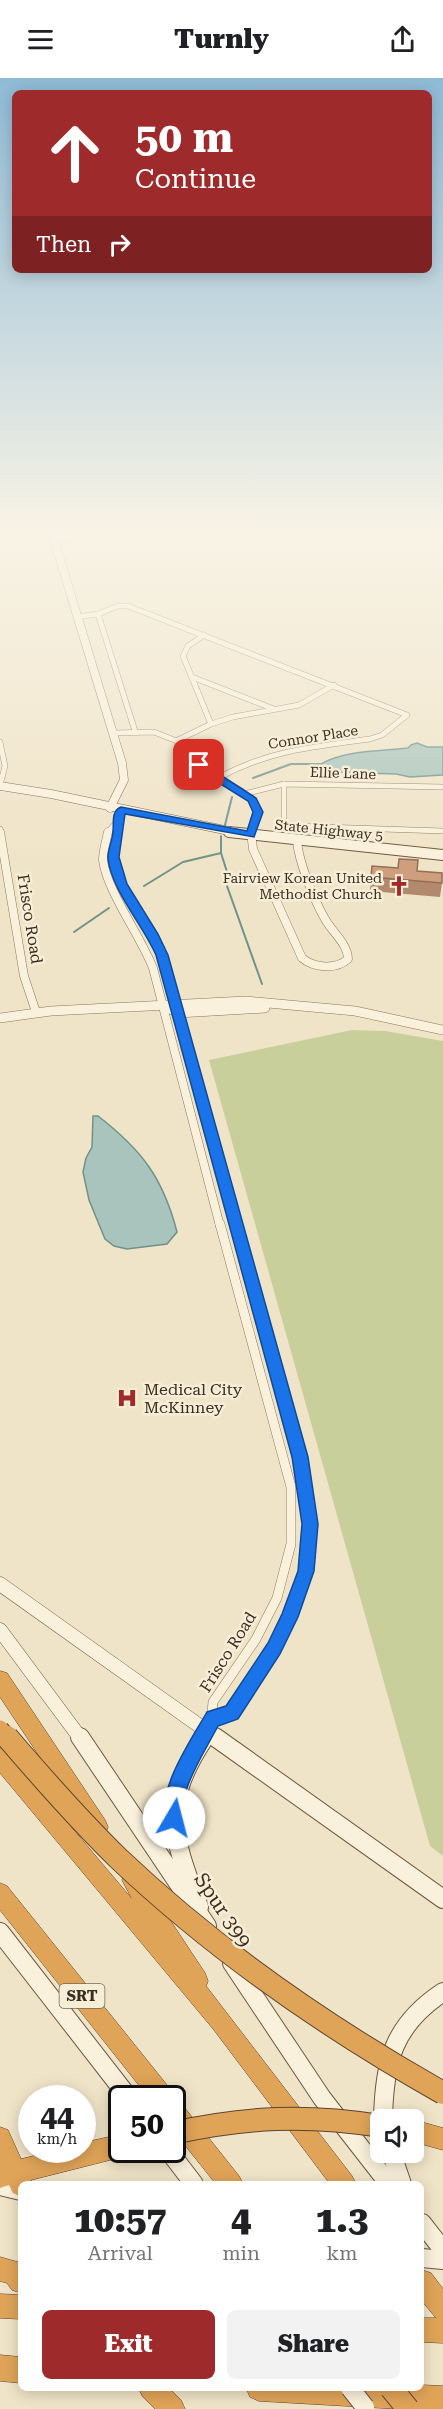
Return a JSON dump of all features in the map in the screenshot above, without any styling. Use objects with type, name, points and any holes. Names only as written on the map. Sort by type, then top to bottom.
[{"type":"highway","points":[[0,1680],[57,1764],[222,2022]]},
{"type":"highway","points":[[0,1729],[78,1818],[134,1873],[203,1932],[333,2028],[443,2093]]},
{"type":"highway","points":[[0,1758],[222,2022],[339,2178]]},
{"type":"highway","name":"SRT","points":[[0,1893],[154,2085]]},
{"type":"highway","points":[[186,2130],[233,2122],[280,2118],[320,2118],[370,2125]]},
{"type":"highway","points":[[186,2127],[229,2181]]},
{"type":"highway","points":[[424,2134],[443,2139]]},
{"type":"highway","points":[[0,2138],[19,2181]]},
{"type":"highway","points":[[0,2176],[108,2149]]},
{"type":"highway","points":[[0,2269],[14,2272],[18,2277]]},
{"type":"highway","points":[[424,2285],[443,2309]]},
{"type":"highway","points":[[0,2306],[18,2307]]},
{"type":"highway","points":[[424,2330],[443,2331]]},
{"type":"highway","points":[[0,2368],[18,2370]]},
{"type":"highway","points":[[155,2391],[172,2409]]},
{"type":"highway","points":[[305,2391],[443,2400]]},
{"type":"highway","points":[[393,2391],[408,2409]]},
{"type":"main road","points":[[85,642],[122,763],[124,780],[111,808]]},
{"type":"main road","name":"State Highway 5","points":[[0,786],[250,835],[443,855]]},
{"type":"main road","points":[[0,1584],[210,1725],[443,1899]]},
{"type":"main road","name":"Spur 399","points":[[0,1630],[79,1735],[322,2098],[392,2179]]},
{"type":"main road","points":[[206,1925],[177,1844],[174,1818],[176,1796],[183,1773],[210,1725]]},
{"type":"main road","points":[[0,1932],[119,2085]]},
{"type":"main road","points":[[383,2109],[387,2065],[396,2038],[406,2021],[425,2002],[443,1992]]},
{"type":"main road","points":[[178,2163],[192,2181]]},
{"type":"main road","points":[[392,2163],[392,2179]]},
{"type":"main road","points":[[0,2186],[18,2190]]},
{"type":"main road","points":[[424,2226],[443,2250]]},
{"type":"main road","points":[[424,2258],[443,2260]]},
{"type":"main road","points":[[352,2391],[366,2409]]},
{"type":"street","points":[[107,642],[135,730]]},
{"type":"street","points":[[195,642],[184,650],[183,656],[211,724]]},
{"type":"street","points":[[222,642],[334,685]]},
{"type":"street","points":[[192,676],[275,710]]},
{"type":"street","points":[[178,740],[211,724],[250,713],[275,710],[311,701],[334,685]]},
{"type":"street","name":"Connor Place","points":[[218,778],[244,764],[280,752],[370,740],[382,735],[407,715],[334,685]]},
{"type":"street","points":[[113,733],[135,730],[161,734],[178,740],[189,748],[199,765],[252,800],[258,812],[250,835],[253,849],[302,958],[309,964],[318,966],[345,962],[348,959],[348,952],[325,919],[298,853],[297,841]]},
{"type":"street","points":[[0,742],[5,766],[0,786]]},
{"type":"street","points":[[284,784],[286,824],[292,826],[443,831]]},
{"type":"street","name":"Ellie Lane","points":[[244,794],[284,784],[443,787]]},
{"type":"street","points":[[121,810],[117,822],[118,831],[113,857],[116,869],[134,907],[152,934],[162,955],[306,1487],[310,1524],[306,1571],[298,1596],[274,1648],[232,1713],[210,1725]]},
{"type":"street","name":"Frisco Road","points":[[117,822],[108,830],[103,858],[105,868],[124,910],[145,947],[291,1487],[291,1544],[277,1598],[256,1639],[213,1702],[210,1725]]},
{"type":"street","name":"Frisco Road","points":[[0,829],[24,976],[36,1012]]},
{"type":"street","points":[[124,910],[134,907]]},
{"type":"street","points":[[0,1018],[36,1012],[162,1005],[177,1009],[309,1007],[396,1019],[443,1030]]},
{"type":"street","points":[[189,1109],[204,1107]]},
{"type":"street","points":[[232,1265],[247,1263]]},
{"type":"street","points":[[291,1487],[306,1487]]},
{"type":"green space","points":[[352,1030],[385,1031],[443,1041],[443,1856],[430,1846],[209,1060]]},
{"type":"water","points":[[417,743],[427,747],[443,747],[443,775],[410,777],[396,774],[330,772],[321,764],[341,756],[408,748]]},
{"type":"water","points":[[93,1116],[98,1116],[127,1141],[149,1166],[165,1196],[177,1232],[167,1244],[127,1249],[114,1246],[105,1239],[89,1200],[83,1172],[86,1158],[92,1147]]},
{"type":"building","points":[[399,859],[418,860],[417,871],[442,873],[442,883],[371,877],[372,866],[398,868]]},
{"type":"waterway","points":[[253,778],[291,764],[321,764]]},
{"type":"waterway","points":[[225,825],[232,797]]},
{"type":"waterway","points":[[221,836],[221,853]]},
{"type":"waterway","points":[[144,886],[183,862],[221,853]]},
{"type":"waterway","points":[[221,853],[228,875],[227,886],[262,984]]},
{"type":"waterway","points":[[74,932],[109,908]]},
{"type":"place","name":"Fairview Korean United Methodist Church","points":[[399,886]]},
{"type":"place","name":"Medical City McKinney","points":[[127,1398]]},
{"type":"route","points":[[174,1818],[176,1796],[183,1773],[208,1732],[213,1719],[232,1713],[274,1648],[290,1617],[306,1571],[310,1524],[300,1457],[162,955],[152,934],[121,884],[113,857],[118,831],[117,822],[121,810],[250,835],[258,816],[257,808],[252,800],[199,765]]}]
